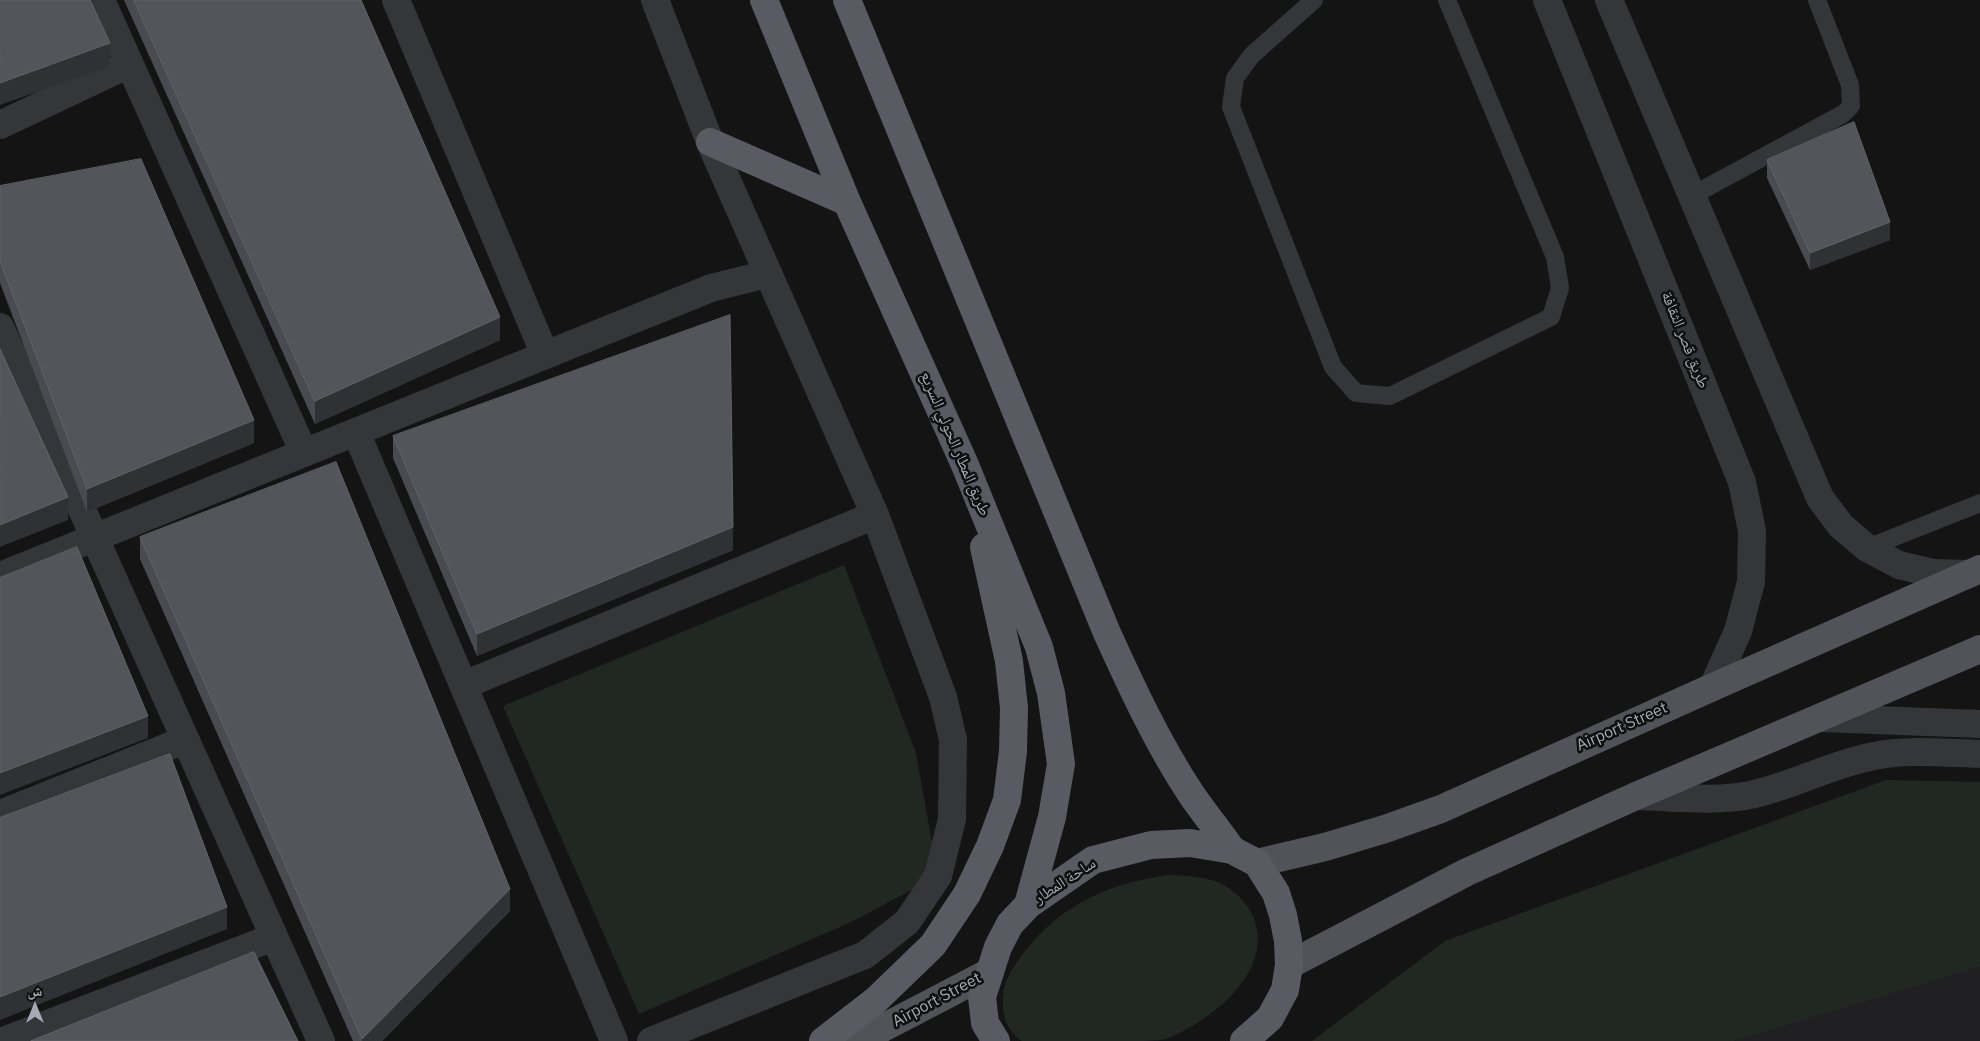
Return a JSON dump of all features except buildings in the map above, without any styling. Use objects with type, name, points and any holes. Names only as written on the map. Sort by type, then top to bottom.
[{"type":"highway","name":"طريق المطار الحولي السريع","points":[[764,0],[847,202],[966,465],[1039,647],[1051,693],[1061,764],[1052,817],[1028,905]]},
{"type":"highway","points":[[846,0],[1128,680],[1172,763],[1192,795],[1232,850]]},
{"type":"highway","points":[[710,142],[847,202]]},
{"type":"highway","points":[[823,1041],[876,1000],[933,946],[967,894],[990,846],[1007,800],[1013,751],[1014,716],[1009,661],[966,465]]},
{"type":"highway","name":"ساحة المطار","points":[[996,1041],[985,1022],[982,997],[998,947],[1010,924],[1028,905],[1093,860],[1151,844],[1190,843],[1232,850],[1257,863]]},
{"type":"highway","points":[[1244,1041],[1270,1018],[1285,990],[1289,965],[1288,941],[1283,915],[1276,893],[1257,863]]},
{"type":"main road","name":"Airport Street","points":[[1257,863],[1334,845],[1441,809],[1974,572]]},
{"type":"main road","points":[[1289,965],[1467,872],[1636,796],[1980,649]]},
{"type":"main road","name":"Airport Street","points":[[858,1041],[990,972]]},
{"type":"street","points":[[101,0],[304,453]]},
{"type":"street","points":[[396,0],[545,355]]},
{"type":"street","points":[[651,1041],[865,955],[907,922],[938,876],[952,818],[954,740],[943,697],[875,515],[710,142],[655,0]]},
{"type":"street","name":"طريق قصر الثقافة","points":[[1547,0],[1742,482],[1752,532],[1751,582],[1738,631],[1713,687]]},
{"type":"street","points":[[1609,0],[1820,498],[1841,526],[1867,548],[1899,564],[1933,573],[1974,572]]},
{"type":"street","points":[[0,125],[130,64]]},
{"type":"street","points":[[0,576],[711,288],[767,274]]},
{"type":"street","points":[[0,327],[321,1041]]},
{"type":"street","points":[[356,432],[614,1041]]},
{"type":"street","points":[[464,685],[875,515]]},
{"type":"street","points":[[1822,718],[1980,724]]},
{"type":"street","points":[[0,814],[185,740]]},
{"type":"street","points":[[1636,796],[1716,798],[1749,795],[1874,756],[1913,752],[1980,754]]},
{"type":"street","points":[[2,1041],[274,937]]},
{"type":"lane","points":[[1314,0],[1252,55],[1235,78],[1231,107],[1333,367],[1356,393],[1390,396],[1551,317],[1560,288],[1555,257],[1447,0]]},
{"type":"lane","points":[[1692,196],[1843,114],[1850,106],[1850,85],[1817,0]]},
{"type":"lane","points":[[1867,548],[1980,503]]},
{"type":"shaded area","points":[[844,565],[916,753],[938,876],[849,923],[639,1014],[503,706]]},
{"type":"shaded area","points":[[1886,780],[1980,782],[1980,967],[1734,1041],[1312,1041],[1445,941]]},
{"type":"shaded area","points":[[1168,875],[1199,877],[1211,880],[1229,888],[1248,907],[1254,919],[1258,939],[1255,958],[1247,976],[1234,992],[1201,1021],[1166,1039],[1153,1041],[1022,1041],[1017,1037],[1006,1023],[1003,992],[1017,962],[1039,935],[1071,908],[1089,898],[1126,884]]},
{"type":"shaded area","points":[[1980,967],[1980,1041],[1734,1041],[1770,1030]]}]
